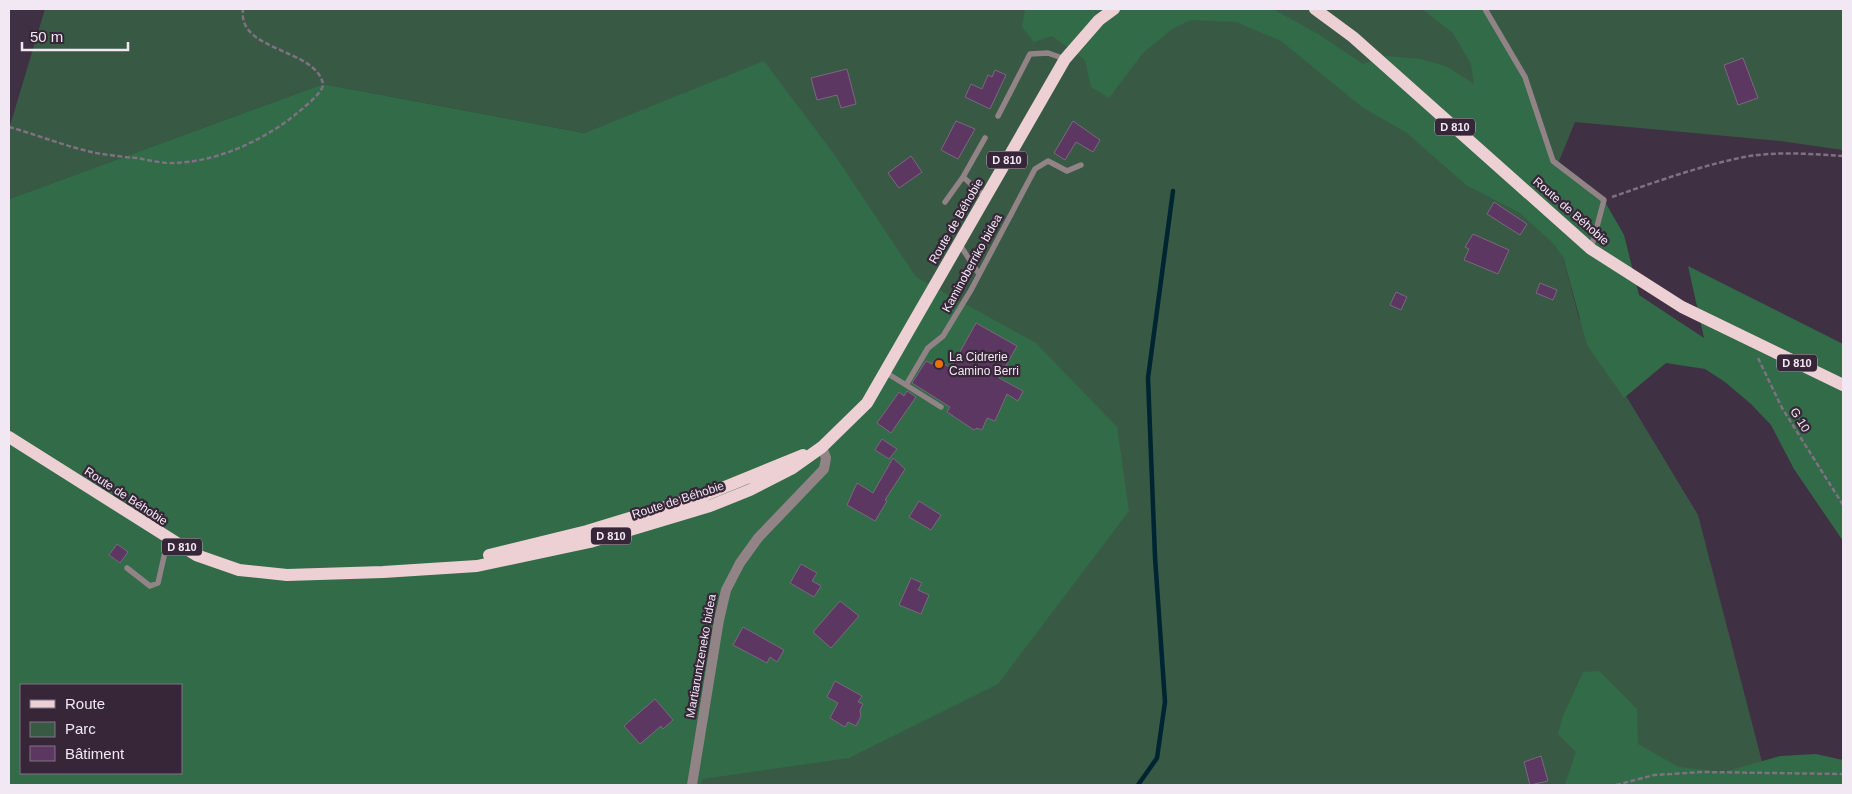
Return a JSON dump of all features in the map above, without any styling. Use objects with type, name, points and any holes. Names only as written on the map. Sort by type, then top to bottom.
[{"type":"main road","name":"Route de Béhobie","points":[[9,437],[196,555],[239,570],[287,576],[383,572],[472,559],[587,531],[705,495],[822,447],[867,403],[1066,59],[1099,20],[1114,9]]},
{"type":"main road","name":"Route de Béhobie","points":[[1315,9],[1354,37],[1591,249],[1682,307],[1843,385]]},
{"type":"street","name":"Martiaruntzeneko bidea","points":[[692,785],[719,620],[726,590],[740,563],[758,538],[824,468],[826,458],[822,447]]},
{"type":"lane","points":[[1486,9],[1525,77],[1553,161],[1604,200],[1591,249]]},
{"type":"lane","points":[[998,116],[1030,54],[1048,53],[1066,59]]},
{"type":"lane","points":[[945,202],[963,177],[985,138]]},
{"type":"lane","name":"Kaminoberriko bidea","points":[[906,385],[928,348],[943,336],[979,274],[1035,169],[1048,161],[1067,171],[1081,165]]},
{"type":"lane","points":[[963,177],[986,197]]},
{"type":"lane","points":[[959,244],[979,274]]},
{"type":"lane","points":[[885,372],[941,408]]},
{"type":"lane","points":[[127,568],[150,586],[158,583],[168,539]]},
{"type":"path","points":[[9,127],[95,153],[170,163],[198,160],[231,151],[262,136],[292,118],[310,102],[322,88],[323,83],[313,68],[247,31],[242,19],[243,9]]},
{"type":"path","points":[[1604,200],[1653,182],[1745,157],[1801,153],[1843,156]]},
{"type":"path","name":"G 10","points":[[1750,341],[1782,408],[1843,505]]},
{"type":"path","points":[[1616,785],[1654,775],[1703,772],[1843,774]]},
{"type":"green space","points":[[45,9],[1843,9],[1843,150],[1780,141],[1575,122],[1546,193],[1579,318],[1698,515],[1768,785],[358,785],[764,62],[584,133],[323,84],[9,199],[9,129]]},
{"type":"green space","points":[[1025,9],[1273,9],[1318,34],[1363,64],[1386,56],[1420,59],[1446,66],[1474,84],[1471,64],[1453,33],[1422,9],[1485,9],[1525,77],[1553,161],[1604,200],[1624,235],[1639,295],[1704,338],[1688,266],[1843,344],[1843,541],[1794,469],[1771,425],[1751,404],[1725,382],[1705,369],[1666,363],[1624,398],[1587,345],[1563,257],[1553,243],[1520,213],[1466,185],[1407,133],[1362,107],[1281,41],[1236,22],[1190,20],[1171,30],[1143,53],[1109,98],[1091,87],[1085,60],[1052,36],[1034,42],[1022,27]]},
{"type":"green space","points":[[764,61],[834,154],[916,277],[1036,343],[1117,427],[1129,511],[998,684],[849,758],[703,779],[700,785],[9,785],[9,199],[323,84],[584,133]]},
{"type":"green space","points":[[1599,671],[1637,709],[1638,744],[1679,767],[1724,772],[1780,756],[1816,754],[1843,760],[1843,785],[1565,785],[1576,752],[1558,734],[1563,716],[1583,672]]},
{"type":"building","points":[[1743,58],[1758,98],[1738,105],[1724,65]]},
{"type":"building","points":[[847,69],[856,104],[841,108],[837,95],[817,100],[811,78]]},
{"type":"building","points":[[995,70],[1006,75],[990,109],[965,97],[971,84],[982,89],[988,75],[992,77]]},
{"type":"building","points":[[956,121],[975,129],[958,159],[941,150]]},
{"type":"building","points":[[1073,121],[1100,140],[1093,152],[1076,142],[1065,160],[1054,153]]},
{"type":"building","points":[[911,156],[922,172],[899,188],[888,173]]},
{"type":"building","points":[[1494,202],[1527,224],[1520,235],[1487,214]]},
{"type":"building","points":[[1473,234],[1509,250],[1498,274],[1464,260],[1469,249],[1465,247]]},
{"type":"building","points":[[1540,283],[1557,290],[1553,300],[1536,293]]},
{"type":"building","points":[[1396,292],[1407,297],[1401,310],[1390,305]]},
{"type":"building","points":[[976,323],[1017,346],[999,378],[1023,391],[1018,401],[1007,394],[995,421],[987,418],[982,430],[977,428],[974,430],[947,412],[950,407],[912,383],[926,361],[932,364],[935,359],[951,368]]},
{"type":"building","points":[[907,391],[916,397],[891,433],[877,423],[899,392],[904,396]]},
{"type":"building","points":[[882,439],[897,449],[889,459],[875,450]]},
{"type":"building","points":[[893,458],[905,469],[885,500],[887,501],[875,521],[847,505],[857,483],[873,493]]},
{"type":"building","points":[[919,501],[941,515],[931,530],[909,517]]},
{"type":"building","points":[[117,544],[128,552],[120,563],[109,555]]},
{"type":"building","points":[[801,564],[817,573],[812,581],[821,586],[814,597],[790,583]]},
{"type":"building","points":[[911,578],[922,583],[918,590],[929,595],[921,614],[899,605]]},
{"type":"building","points":[[840,601],[859,616],[831,648],[813,632]]},
{"type":"building","points":[[743,627],[784,650],[777,662],[770,657],[767,663],[733,645]]},
{"type":"building","points":[[835,681],[862,696],[858,702],[863,704],[860,710],[861,716],[856,726],[848,722],[845,727],[830,718],[838,703],[827,697]]},
{"type":"building","points":[[655,699],[673,720],[663,729],[661,726],[640,744],[624,726]]},
{"type":"building","points":[[1541,756],[1548,781],[1530,785],[1524,762]]},
{"type":"waterway","points":[[1138,785],[1157,758],[1165,702],[1155,557],[1148,378],[1173,191]]},
{"type":"place","name":"La Cidrerie Camino Berri","points":[[939,364]]}]
